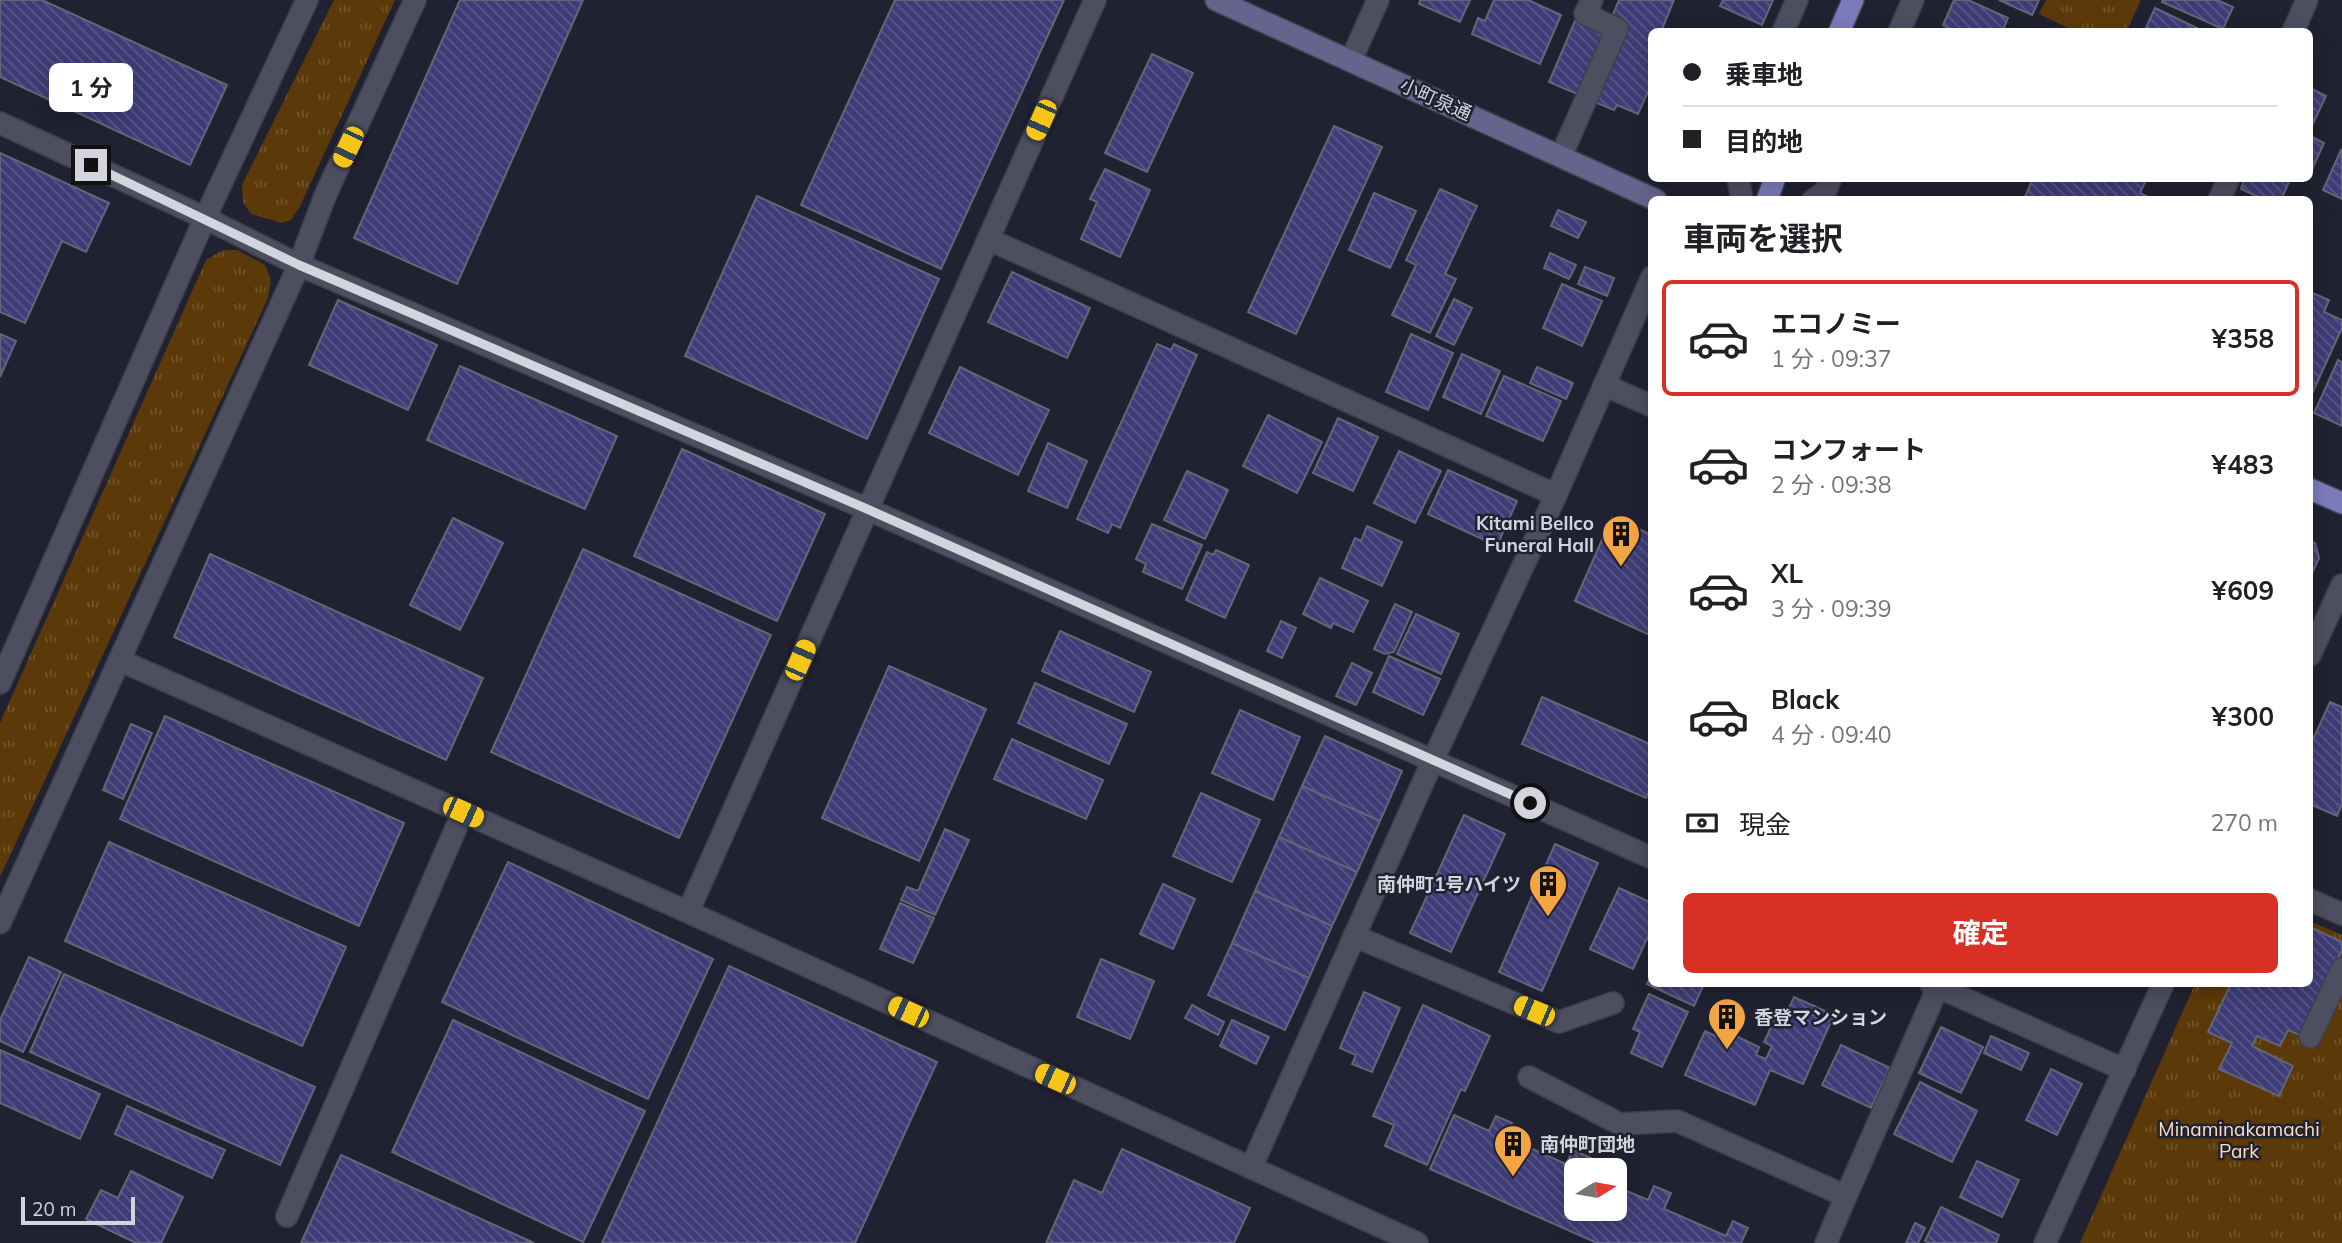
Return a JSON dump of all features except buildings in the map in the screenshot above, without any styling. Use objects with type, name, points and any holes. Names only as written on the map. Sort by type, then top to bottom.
[{"type":"main road","points":[[1841,28],[1853,0]]},
{"type":"main road","points":[[2313,490],[2342,503]]},
{"type":"street","points":[[0,683],[8,644],[307,0]]},
{"type":"street","points":[[0,923],[299,265],[325,196],[415,0]]},
{"type":"street","points":[[688,912],[1095,0]]},
{"type":"street","name":"小町泉通","points":[[1216,0],[1648,196]]},
{"type":"street","points":[[1351,60],[1378,0]]},
{"type":"street","points":[[1561,156],[1617,29],[1585,14],[1592,0]]},
{"type":"street","points":[[1785,28],[1797,0]]},
{"type":"street","points":[[1901,28],[1913,0]]},
{"type":"street","points":[[2295,28],[2307,0]]},
{"type":"street","points":[[0,123],[205,218],[299,265],[867,509],[1648,856]]},
{"type":"street","points":[[1819,196],[1825,192],[1829,182]]},
{"type":"street","points":[[988,239],[1556,495]]},
{"type":"street","points":[[1251,1168],[1433,760],[1556,495],[1648,285]]},
{"type":"street","points":[[1604,386],[1648,404]]},
{"type":"street","points":[[2313,648],[2342,584]]},
{"type":"street","points":[[119,660],[688,912],[1417,1243]]},
{"type":"street","points":[[287,1216],[463,812]]},
{"type":"street","points":[[2313,902],[2342,914]]},
{"type":"street","points":[[1354,936],[1559,1022],[1613,1003]]},
{"type":"street","points":[[2310,1037],[2342,969]]},
{"type":"street","points":[[1826,1243],[1934,987]]},
{"type":"street","points":[[1939,987],[2125,1070]]},
{"type":"street","points":[[2045,1243],[2162,987]]},
{"type":"street","points":[[1529,1077],[1620,1124],[1676,1121],[1846,1196]]},
{"type":"green space","points":[[334,0],[395,0],[300,206],[291,220],[282,223],[251,214],[243,202],[242,185]]},
{"type":"green space","points":[[2046,0],[2141,0],[2128,28],[2068,28],[2039,14]]},
{"type":"green space","points":[[223,250],[237,250],[265,265],[271,280],[268,298],[0,877],[0,723],[206,260]]},
{"type":"green space","name":"Minaminakamachi Park","points":[[2313,922],[2342,935],[2342,1243],[2080,1243],[2194,987],[2313,987]]},
{"type":"place","name":"Kitami Bellco Funeral Hall","points":[[1621,568]]},
{"type":"place","name":"南仲町1号ハイツ","points":[[1548,918]]},
{"type":"place","name":"香登マンション","points":[[1727,1051]]},
{"type":"place","name":"南仲町団地","points":[[1513,1178]]},
{"type":"route","points":[[91,165],[299,265],[867,509],[1530,803]]}]
